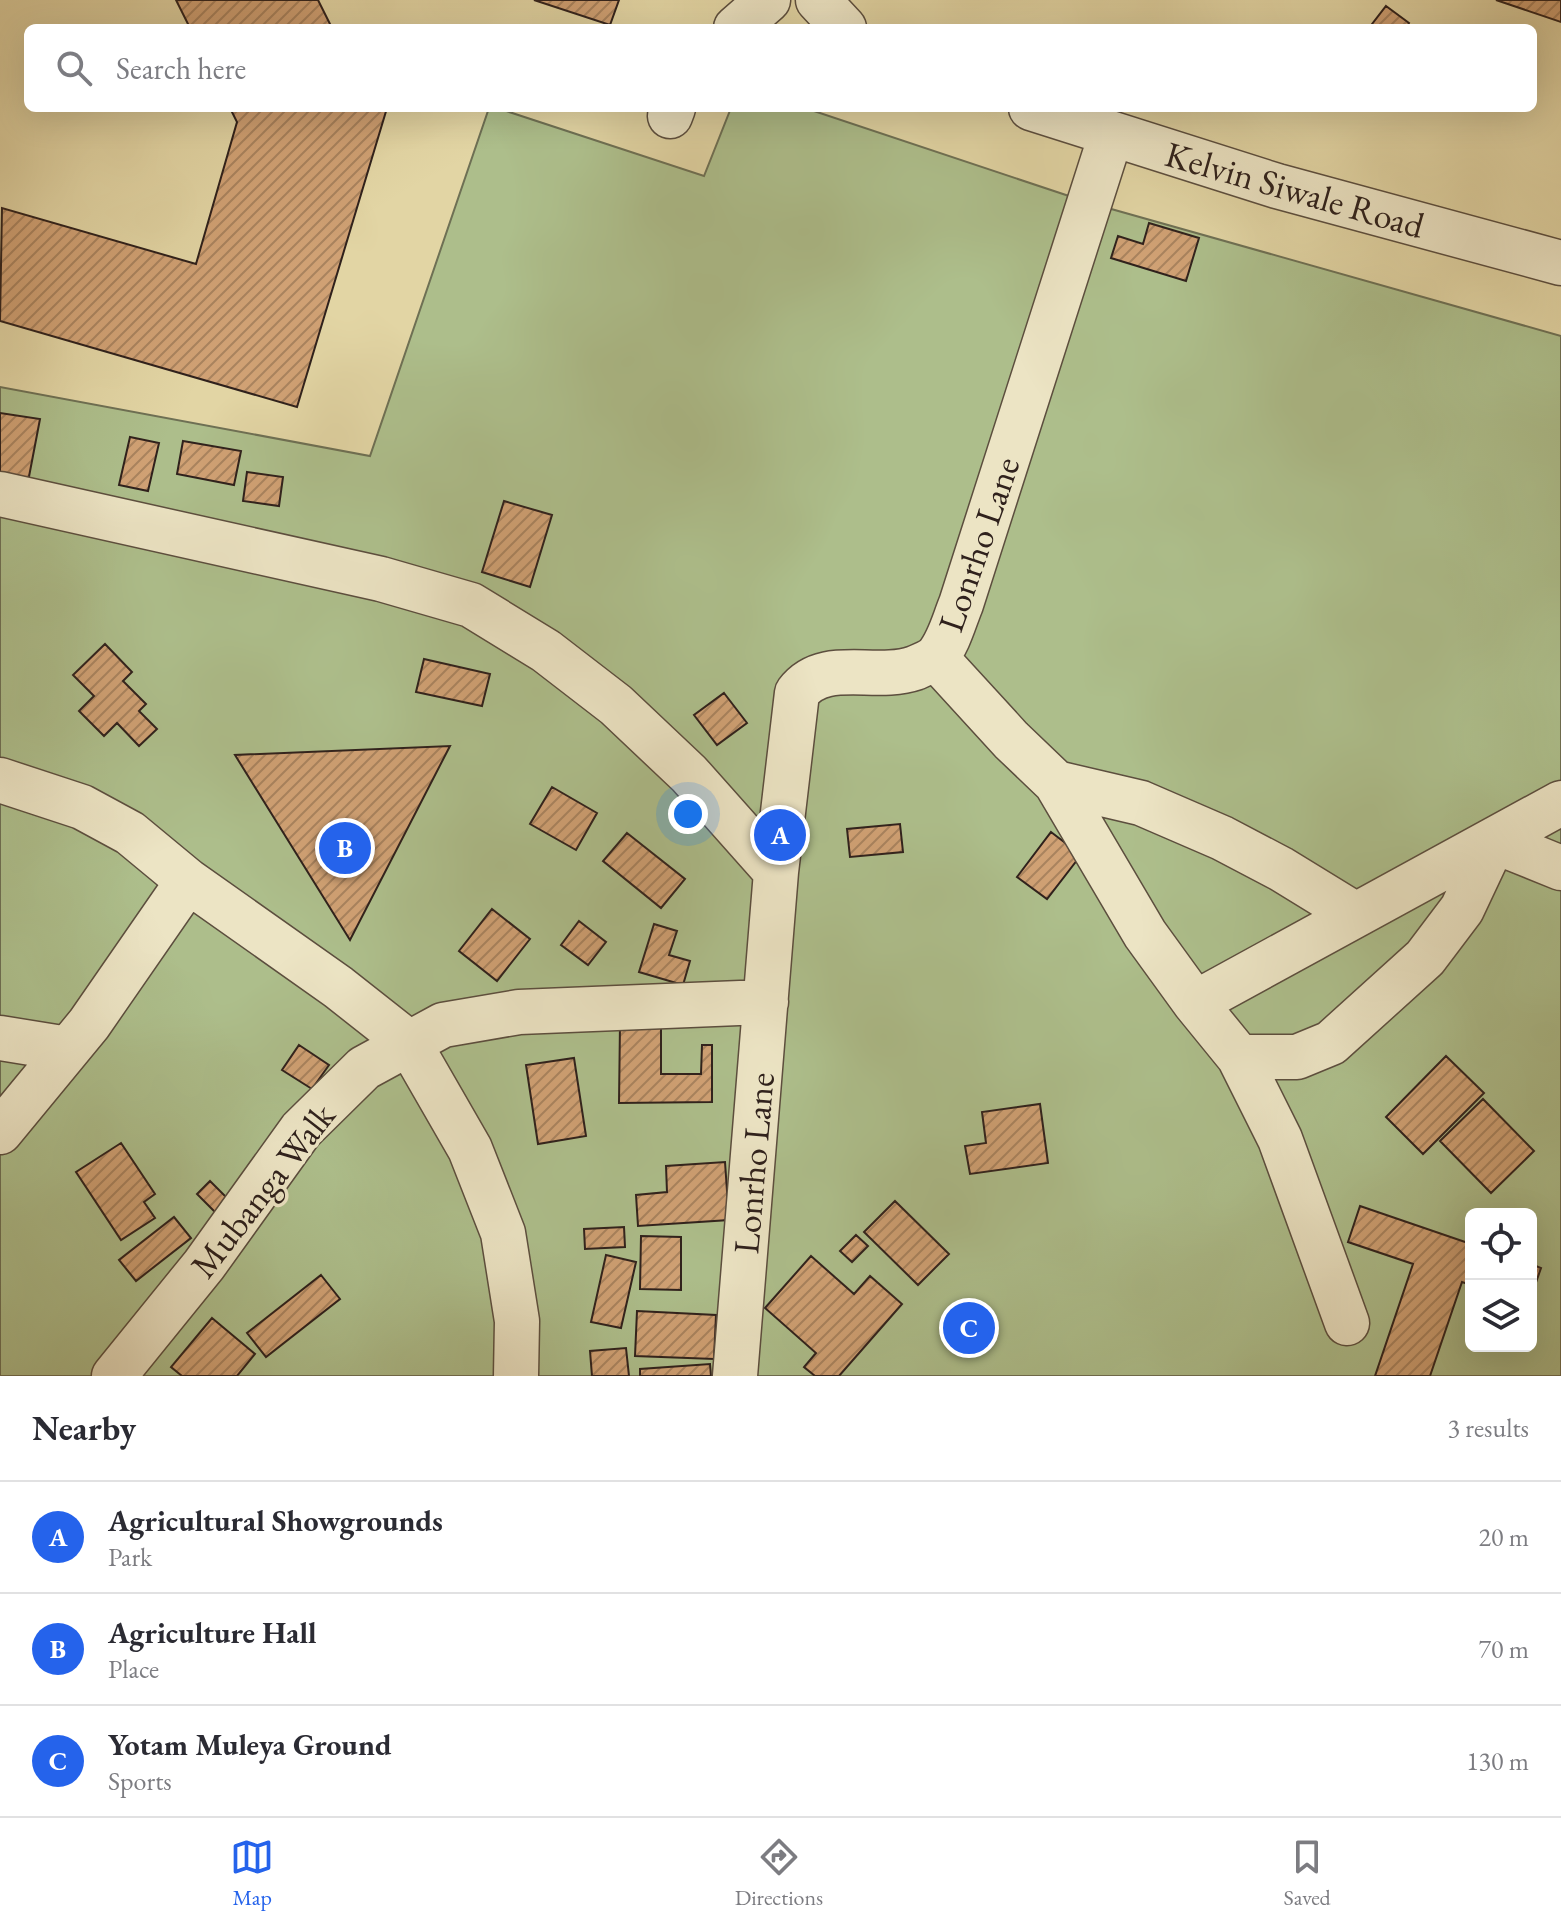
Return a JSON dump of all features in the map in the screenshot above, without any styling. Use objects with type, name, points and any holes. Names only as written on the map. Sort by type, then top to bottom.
[{"type":"street","points":[[741,24],[768,0]]},
{"type":"street","points":[[818,0],[840,24]]},
{"type":"street","name":"Kelvin Siwale Road","points":[[1043,112],[1277,186],[1561,263]]},
{"type":"street","name":"Lonrho Lane","points":[[735,1376],[776,872],[797,693],[805,682],[818,674],[902,672],[936,658],[947,640],[1111,135]]},
{"type":"street","points":[[0,494],[381,579],[471,605],[546,651],[616,705],[689,774],[776,872]]},
{"type":"street","points":[[936,658],[1011,740],[1056,783],[1145,934],[1239,1057],[1280,1139],[1347,1323]]},
{"type":"street","points":[[0,780],[82,807],[130,833],[188,881],[338,987],[409,1043],[470,1149],[503,1233],[517,1321],[516,1376]]},
{"type":"street","points":[[1056,783],[1141,803],[1222,838],[1281,869],[1356,915]]},
{"type":"street","points":[[1195,1003],[1561,803]]},
{"type":"street","points":[[1494,841],[1561,868]]},
{"type":"street","points":[[1239,1057],[1297,1057],[1331,1043],[1425,958],[1462,909],[1494,841]]},
{"type":"street","points":[[0,1132],[89,1024],[188,881]]},
{"type":"street","name":"Mubanga Walk","points":[[114,1376],[204,1265],[301,1130],[364,1068],[443,1025],[519,1012],[766,1002]]},
{"type":"street","points":[[0,1038],[68,1049]]},
{"type":"green space","points":[[488,112],[509,112],[704,176],[729,112],[817,112],[1090,203],[1561,336],[1561,1376],[0,1376],[0,387],[370,456]]},
{"type":"building","points":[[176,0],[318,0],[330,24],[188,24]]},
{"type":"building","points":[[534,0],[619,0],[610,24]]},
{"type":"building","points":[[1496,0],[1561,0],[1561,22]]},
{"type":"building","points":[[1386,6],[1409,23],[1408,24],[1372,24]]},
{"type":"building","points":[[232,112],[386,112],[297,407],[0,321],[2,208],[196,264],[237,122]]},
{"type":"building","points":[[1149,223],[1199,238],[1186,281],[1111,258],[1118,236],[1143,244]]},
{"type":"building","points":[[0,413],[40,419],[27,487],[0,483]]},
{"type":"building","points":[[130,437],[159,443],[148,491],[119,485]]},
{"type":"building","points":[[183,441],[241,451],[234,485],[177,474]]},
{"type":"building","points":[[247,472],[283,477],[279,506],[243,501]]},
{"type":"building","points":[[504,501],[552,515],[530,587],[482,572]]},
{"type":"building","points":[[105,644],[132,672],[123,681],[146,704],[139,711],[157,729],[139,746],[117,723],[104,736],[79,711],[94,696],[73,675]]},
{"type":"building","points":[[424,659],[490,674],[482,706],[416,692]]},
{"type":"building","points":[[724,693],[747,723],[717,745],[694,715]]},
{"type":"building","points":[[450,746],[350,940],[235,755]]},
{"type":"building","points":[[552,787],[597,813],[576,850],[530,824]]},
{"type":"building","points":[[900,824],[903,852],[850,857],[847,829]]},
{"type":"building","points":[[1051,832],[1081,855],[1047,899],[1017,877]]},
{"type":"building","points":[[627,833],[685,879],[661,908],[603,861]]},
{"type":"building","points":[[492,909],[530,939],[497,981],[459,951]]},
{"type":"building","points":[[579,921],[606,942],[588,965],[561,945]]},
{"type":"building","points":[[654,924],[677,931],[669,955],[690,961],[683,985],[639,972]]},
{"type":"building","points":[[661,1023],[661,1074],[701,1074],[702,1045],[712,1045],[712,1102],[619,1103],[620,1024]]},
{"type":"building","points":[[299,1045],[329,1065],[312,1089],[282,1070]]},
{"type":"building","points":[[1446,1056],[1484,1093],[1423,1154],[1386,1117]]},
{"type":"building","points":[[574,1058],[586,1136],[538,1144],[526,1065]]},
{"type":"building","points":[[1483,1099],[1534,1151],[1491,1193],[1440,1141]]},
{"type":"building","points":[[1040,1104],[1048,1163],[970,1174],[965,1146],[986,1143],[982,1112]]},
{"type":"building","points":[[121,1143],[155,1194],[144,1202],[155,1218],[121,1240],[76,1172]]},
{"type":"building","points":[[725,1162],[729,1220],[638,1226],[636,1195],[667,1192],[666,1166]]},
{"type":"building","points":[[210,1181],[231,1202],[218,1215],[197,1194]]},
{"type":"building","points":[[895,1201],[949,1254],[918,1285],[864,1232]]},
{"type":"building","points":[[1360,1206],[1465,1242],[1465,1283],[1462,1282],[1430,1376],[1375,1376],[1413,1264],[1348,1242]]},
{"type":"building","points":[[174,1217],[191,1238],[136,1281],[119,1260]]},
{"type":"building","points":[[624,1227],[625,1247],[585,1249],[584,1229]]},
{"type":"building","points":[[856,1235],[868,1246],[852,1262],[840,1251]]},
{"type":"building","points":[[641,1236],[681,1237],[681,1290],[640,1289]]},
{"type":"building","points":[[606,1255],[636,1262],[621,1328],[591,1322]]},
{"type":"building","points":[[811,1256],[854,1294],[870,1276],[902,1304],[839,1376],[815,1376],[804,1367],[816,1353],[765,1308]]},
{"type":"building","points":[[321,1275],[340,1299],[266,1357],[247,1333]]},
{"type":"building","points":[[637,1311],[716,1315],[714,1359],[635,1356]]},
{"type":"building","points":[[212,1318],[255,1354],[237,1376],[182,1376],[171,1367]]},
{"type":"building","points":[[626,1348],[629,1376],[592,1376],[590,1351]]},
{"type":"building","points":[[710,1364],[711,1376],[640,1376],[640,1369]]},
{"type":"place","name":"Agricultural Showgrounds","points":[[780,835]]},
{"type":"place","name":"Agriculture Hall","points":[[345,848]]},
{"type":"place","name":"Yotam Muleya Ground","points":[[969,1328]]}]
